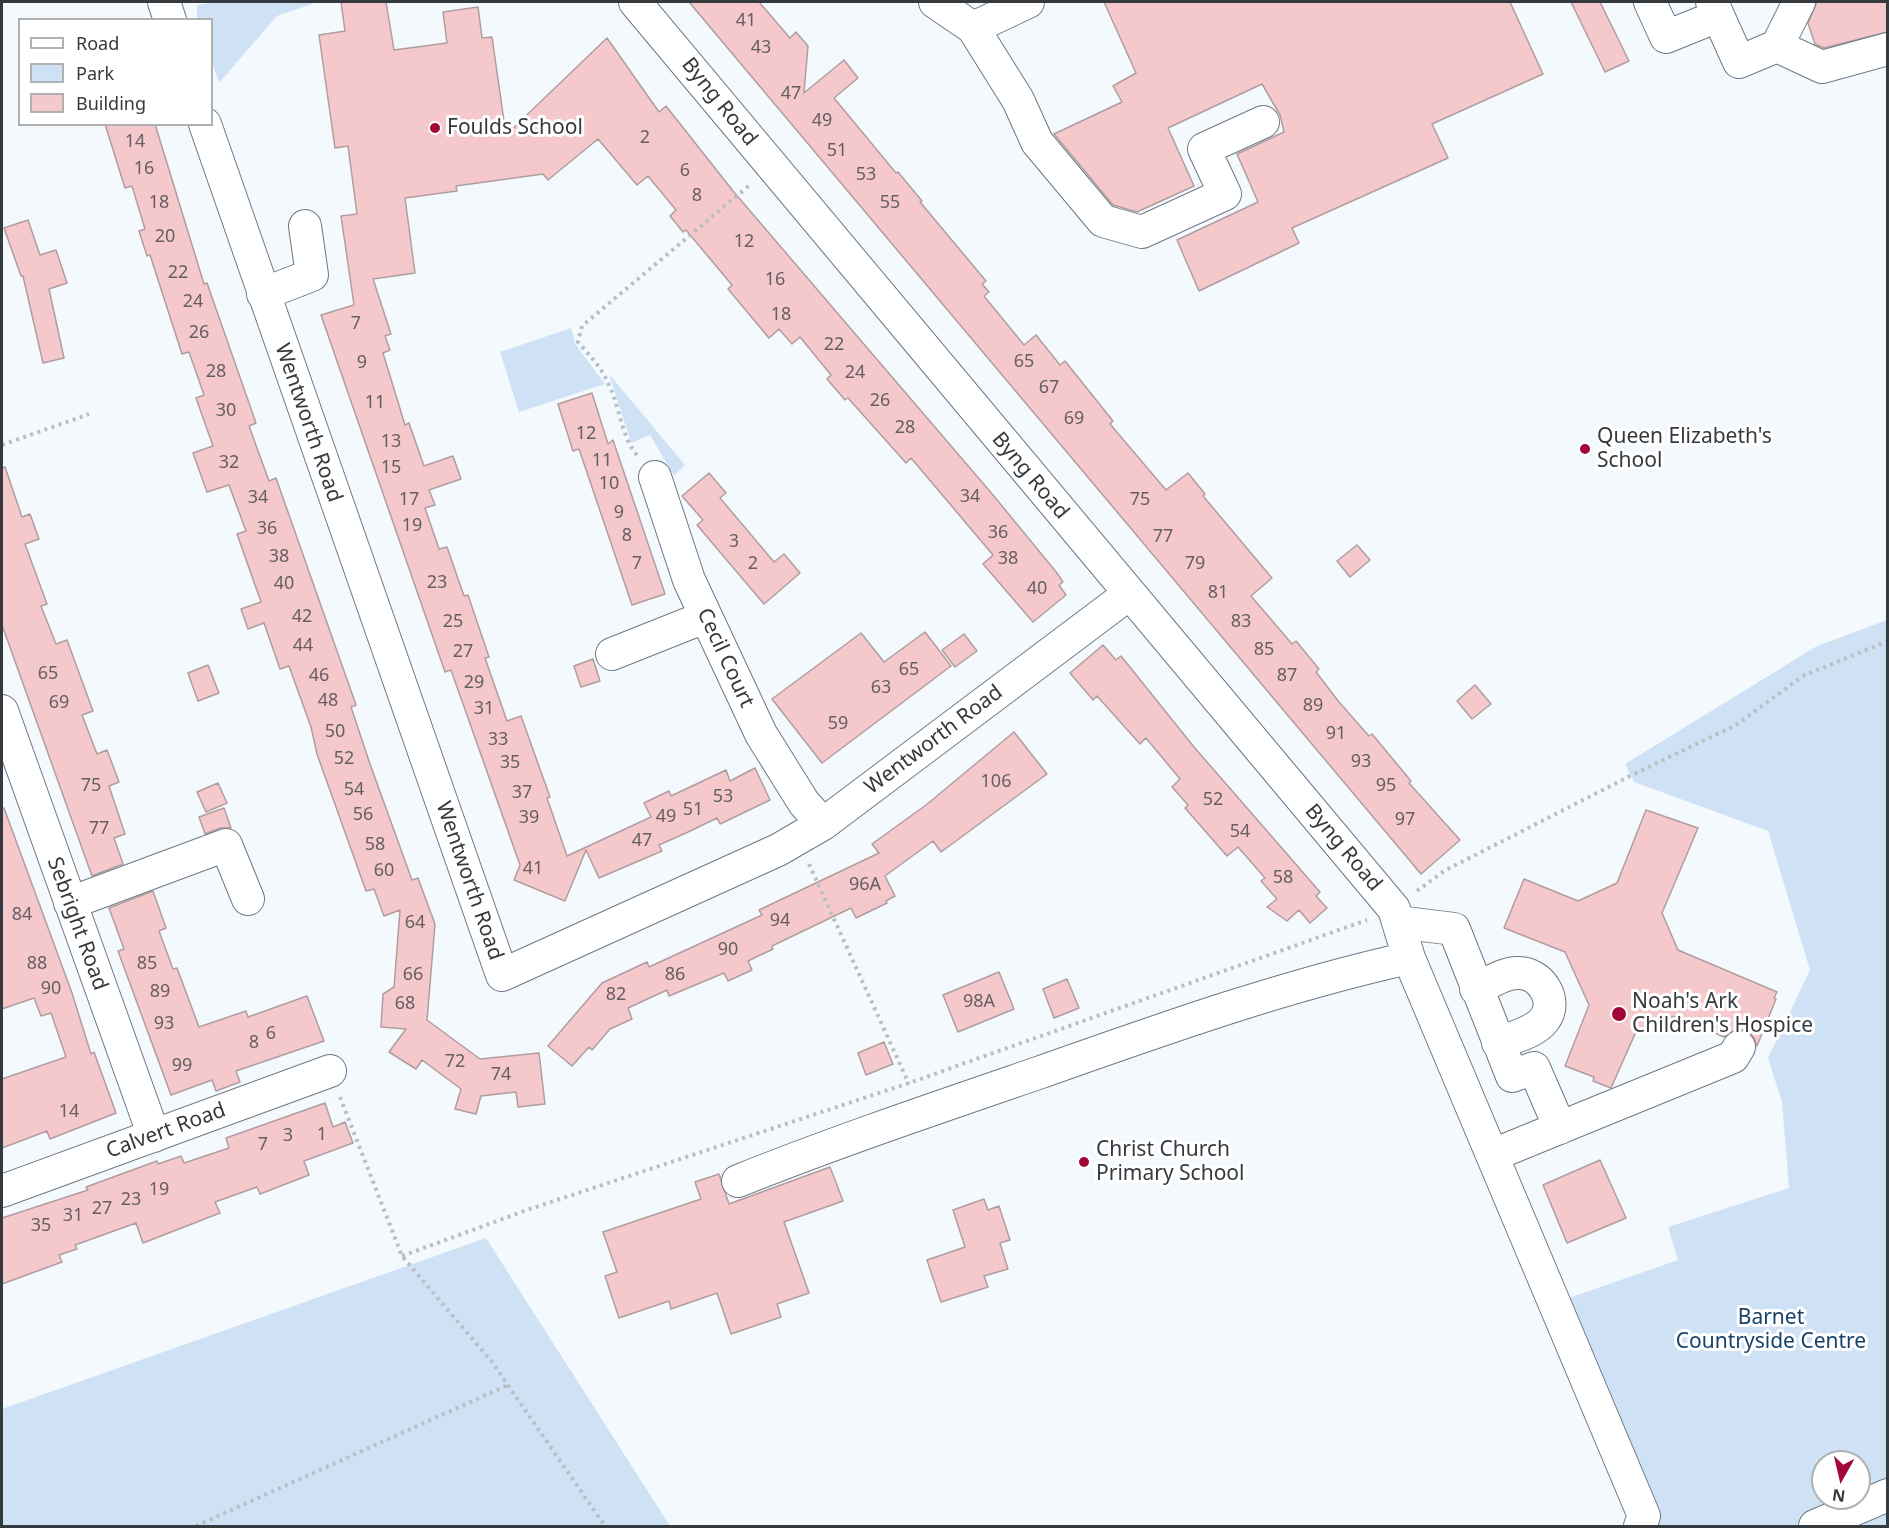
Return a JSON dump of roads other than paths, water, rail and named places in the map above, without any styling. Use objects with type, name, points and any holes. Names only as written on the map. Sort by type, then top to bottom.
[{"type":"street","points":[[164,2],[169,18]]},
{"type":"street","points":[[935,2],[973,28],[1018,100],[1037,142],[1103,221],[1142,232],[1225,194],[1204,148],[1263,122]]},
{"type":"street","points":[[973,28],[1028,2]]},
{"type":"street","points":[[1650,2],[1666,37],[1715,9],[1739,62],[1778,46],[1799,2]]},
{"type":"street","name":"Byng Road","points":[[642,4],[771,168],[1396,915],[1409,958],[1644,1516],[1640,1527]]},
{"type":"street","points":[[1778,46],[1822,67],[1887,50]]},
{"type":"street","name":"Wentworth Road","points":[[206,126],[502,975],[778,850],[810,831],[1129,594]]},
{"type":"street","points":[[263,294],[312,275],[305,226]]},
{"type":"street","name":"Cecil Court","points":[[655,477],[689,580],[705,617],[760,734],[804,803],[810,831]]},
{"type":"street","points":[[612,654],[705,617]]},
{"type":"street","name":"Sebright Road","points":[[2,711],[154,1136]]},
{"type":"street","points":[[70,903],[226,845],[248,899]]},
{"type":"street","points":[[1396,915],[1454,929],[1512,1076],[1534,1068],[1560,1128]]},
{"type":"street","points":[[738,1181],[920,1112],[1220,1009],[1333,975],[1409,958]]},
{"type":"street","points":[[1476,989],[1518,972],[1531,975],[1541,982],[1546,992],[1550,1009],[1545,1019],[1535,1029],[1498,1043]]},
{"type":"street","points":[[1493,1155],[1733,1057],[1739,1047]]},
{"type":"street","name":"Calvert Road","points":[[2,1191],[330,1071]]},
{"type":"street","points":[[1815,1527],[1887,1495]]},
{"type":"place","name":"Foulds School","points":[[435,128]]},
{"type":"place","name":"Queen Elizabeth's School","points":[[1585,449]]},
{"type":"place","name":"Noah's Ark Children's Hospice","points":[[1619,1014]]},
{"type":"place","name":"Christ Church Primary School","points":[[1084,1162]]},
{"type":"park label","name":"Barnet Countryside Centre","points":[[1771,1330]]}]
